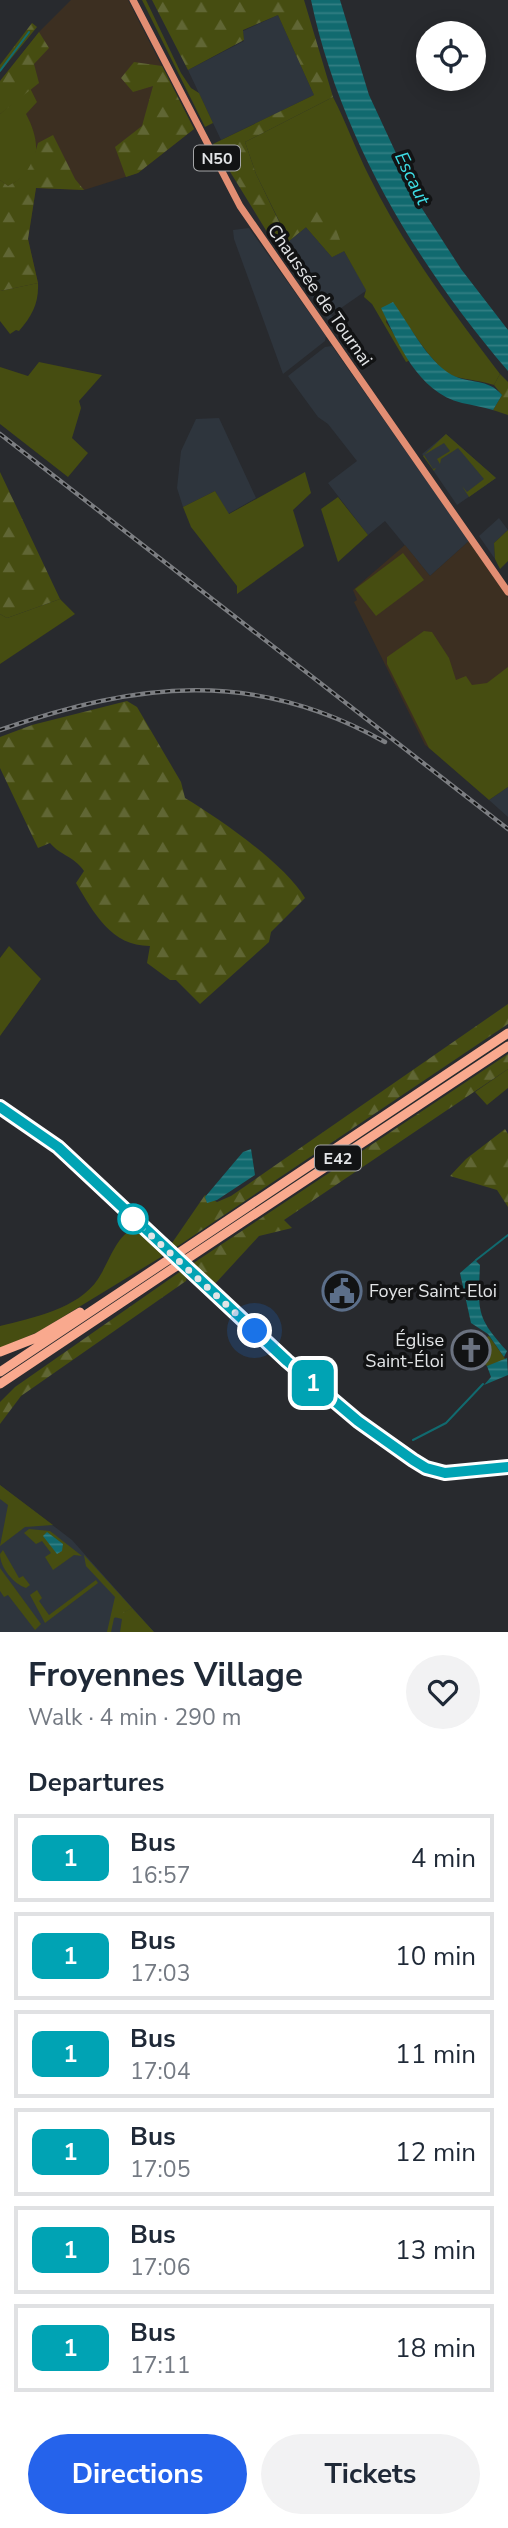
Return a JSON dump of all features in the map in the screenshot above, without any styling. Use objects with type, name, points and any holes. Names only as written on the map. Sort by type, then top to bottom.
[{"type":"highway","name":"E42","points":[[0,1384],[508,1034]]},
{"type":"highway","name":"E42","points":[[184,1256],[508,1046]]},
{"type":"highway","name":"E42","points":[[0,1372],[101,1304],[172,1264]]},
{"type":"highway","points":[[0,1352],[101,1304]]},
{"type":"highway","points":[[21,1376],[31,1364]]},
{"type":"main road","name":"Chaussée de Tournai","points":[[136,0],[243,204],[508,585]]},
{"type":"main road","name":"Chaussée de Tournai","points":[[136,0],[220,172],[246,215],[508,592]]},
{"type":"main road","points":[[0,1107],[69,1156],[287,1361],[394,1447],[420,1465],[436,1471],[454,1473],[508,1467]]},
{"type":"shaded area","points":[[71,0],[128,0],[194,129],[138,173],[84,190],[36,188],[28,239],[38,283],[0,291],[0,81],[39,32]]},
{"type":"shaded area","points":[[278,15],[314,95],[221,140],[188,70],[244,41],[243,31]]},
{"type":"shaded area","points":[[306,227],[332,257],[344,251],[367,290],[331,315],[340,323],[335,330],[278,250]]},
{"type":"shaded area","points":[[249,228],[326,336],[325,341],[283,374],[234,239],[233,230]]},
{"type":"shaded area","points":[[332,346],[469,541],[430,576],[385,521],[368,535],[328,483],[357,461],[328,424],[318,417],[288,376],[325,347]]},
{"type":"shaded area","points":[[219,418],[256,498],[228,514],[215,491],[183,507],[177,488],[181,451],[196,419]]},
{"type":"shaded area","points":[[446,434],[496,478],[457,505],[422,454]]},
{"type":"shaded area","points":[[499,518],[508,530],[494,543],[495,559],[479,536]]},
{"type":"shaded area","points":[[469,541],[508,597],[508,734],[451,765],[425,745],[354,602],[357,600],[353,590],[405,545],[430,576]]},
{"type":"shaded area","points":[[508,787],[508,817],[489,800]]},
{"type":"shaded area","points":[[0,1485],[72,1540],[154,1632],[0,1632]]},
{"type":"green space","points":[[142,0],[146,0],[181,73],[191,88],[199,93],[213,123],[205,127]]},
{"type":"green space","points":[[152,0],[304,0],[333,97],[245,142],[256,174],[285,234],[310,208],[310,194],[322,191],[344,251],[332,257],[306,227],[278,250],[213,144],[314,95],[278,15],[243,30],[244,40],[188,70]]},
{"type":"green space","points":[[32,23],[37,27],[0,72],[0,65]]},
{"type":"green space","points":[[39,32],[49,48],[34,64],[39,83],[0,114],[0,81]]},
{"type":"green space","points":[[134,62],[162,66],[194,129],[138,173],[126,177],[115,147],[142,126],[153,86],[133,92],[121,78]]},
{"type":"green space","points":[[30,88],[37,102],[26,114],[35,136],[35,155],[27,172],[8,186],[0,180],[0,114]]},
{"type":"green space","points":[[333,97],[369,176],[397,228],[500,374],[494,385],[448,373],[421,344],[392,302],[386,322],[411,360],[406,362],[372,304],[364,297],[366,290],[344,251],[332,257],[306,227],[289,241],[256,174],[245,142]]},
{"type":"green space","points":[[53,135],[75,179],[84,190],[36,188],[28,239],[38,283],[0,291],[0,180],[8,186],[25,174],[38,143]]},
{"type":"green space","points":[[38,283],[36,303],[31,314],[19,331],[10,334],[0,321],[0,291]]},
{"type":"green space","points":[[39,362],[102,375],[79,401],[81,408],[72,438],[88,453],[68,477],[0,424],[0,367],[28,376]]},
{"type":"green space","points":[[500,374],[508,382],[508,415],[493,410],[502,395],[494,385]]},
{"type":"green space","points":[[446,434],[496,478],[469,497],[462,486],[467,492],[484,479],[458,448],[441,459],[440,464],[437,459],[450,451],[444,443],[424,455]]},
{"type":"green space","points":[[0,472],[60,599],[7,618],[0,614]]},
{"type":"green space","points":[[305,472],[311,493],[293,510],[304,546],[237,594],[237,586],[191,527],[183,507],[215,491],[229,514]]},
{"type":"green space","points":[[338,497],[368,535],[338,562],[321,509]]},
{"type":"green space","points":[[508,530],[508,561],[500,569],[495,559],[494,543]]},
{"type":"green space","points":[[403,553],[424,580],[376,616],[355,589]]},
{"type":"green space","points":[[60,599],[75,614],[0,664],[0,614],[7,618]]},
{"type":"green space","points":[[424,631],[432,632],[449,658],[456,680],[466,676],[472,685],[487,683],[508,667],[508,787],[489,800],[429,748],[387,664],[387,657]]},
{"type":"green space","points":[[127,701],[137,707],[181,782],[185,798],[267,857],[296,885],[305,898],[271,932],[269,942],[200,1004],[176,980],[170,980],[147,963],[150,946],[136,945],[114,934],[105,926],[76,883],[84,871],[80,866],[50,843],[38,848],[0,768],[0,737],[32,725]]},
{"type":"green space","points":[[9,946],[41,979],[0,1036],[0,958]]},
{"type":"green space","points":[[508,1004],[508,1024],[175,1248],[172,1243],[205,1195],[217,1202],[231,1196]]},
{"type":"green space","points":[[508,1054],[508,1069],[284,1220],[292,1228],[259,1236],[213,1286],[194,1270],[192,1264]]},
{"type":"green space","points":[[508,1069],[508,1088],[487,1105],[475,1092]]},
{"type":"green space","points":[[505,1129],[508,1134],[508,1207],[497,1190],[450,1176],[466,1159]]},
{"type":"green space","points":[[136,1226],[166,1254],[38,1332],[0,1348],[0,1326],[54,1311],[79,1298],[98,1279],[123,1236]]},
{"type":"green space","points":[[184,1269],[188,1273],[186,1281],[21,1396],[0,1424],[0,1402],[15,1387]]},
{"type":"green space","points":[[489,1336],[506,1360],[487,1366],[481,1361],[466,1359],[465,1356],[480,1354],[478,1341]]},
{"type":"green space","points":[[0,1485],[53,1525],[25,1527],[0,1546],[8,1505],[0,1499]]},
{"type":"green space","points":[[29,1529],[50,1531],[82,1556],[74,1555],[53,1570],[45,1557],[51,1553],[42,1541],[36,1544],[24,1533]]},
{"type":"green space","points":[[3,1550],[19,1578],[23,1576],[30,1585],[26,1588],[8,1575],[0,1554]]},
{"type":"green space","points":[[84,1555],[132,1608],[114,1618],[111,1632],[107,1632],[115,1597],[86,1566]]},
{"type":"green space","points":[[0,1568],[41,1624],[35,1630],[8,1595],[4,1597],[0,1591]]},
{"type":"green space","points":[[96,1580],[98,1583],[45,1623],[30,1595],[37,1590],[42,1598],[39,1601],[49,1615]]},
{"type":"green space","points":[[132,1608],[154,1632],[120,1632],[122,1619],[114,1617]]},
{"type":"water","points":[[311,0],[340,0],[369,95],[421,207],[461,269],[508,330],[508,371],[443,288],[386,197],[341,101]]},
{"type":"water","points":[[393,302],[426,351],[443,368],[458,378],[491,386],[502,395],[493,410],[446,397],[421,377],[402,350],[381,308]]},
{"type":"water","points":[[251,1149],[255,1175],[217,1200],[207,1203],[205,1197],[243,1152]]},
{"type":"water","points":[[475,1260],[480,1265],[481,1312],[489,1330],[507,1351],[504,1357],[488,1334],[471,1323],[460,1273]]},
{"type":"water","points":[[507,1358],[508,1375],[484,1385],[491,1377],[487,1366]]},
{"type":"water","points":[[47,1532],[63,1544],[62,1551],[57,1554],[43,1536]]},
{"type":"waterway","points":[[0,71],[29,32]]},
{"type":"waterway","points":[[476,1260],[508,1235]]},
{"type":"waterway","points":[[413,1440],[446,1423],[483,1384]]},
{"type":"railway","points":[[0,434],[508,829]]},
{"type":"railway","points":[[0,730],[100,701],[148,693],[195,690],[242,693],[289,702],[336,718],[385,742]]},
{"type":"bus line","name":"1","points":[[0,1107],[58,1147],[287,1361],[358,1421],[413,1460],[426,1468],[445,1473],[508,1467]]},
{"type":"place","name":"Foyer Saint-Eloi","points":[[342,1291]]},
{"type":"place","name":"Église Saint-Éloi","points":[[471,1350]]},
{"type":"route","points":[[133,1219],[255,1331]]},
{"type":"water label","name":"Escaut","points":[[413,178]]}]
